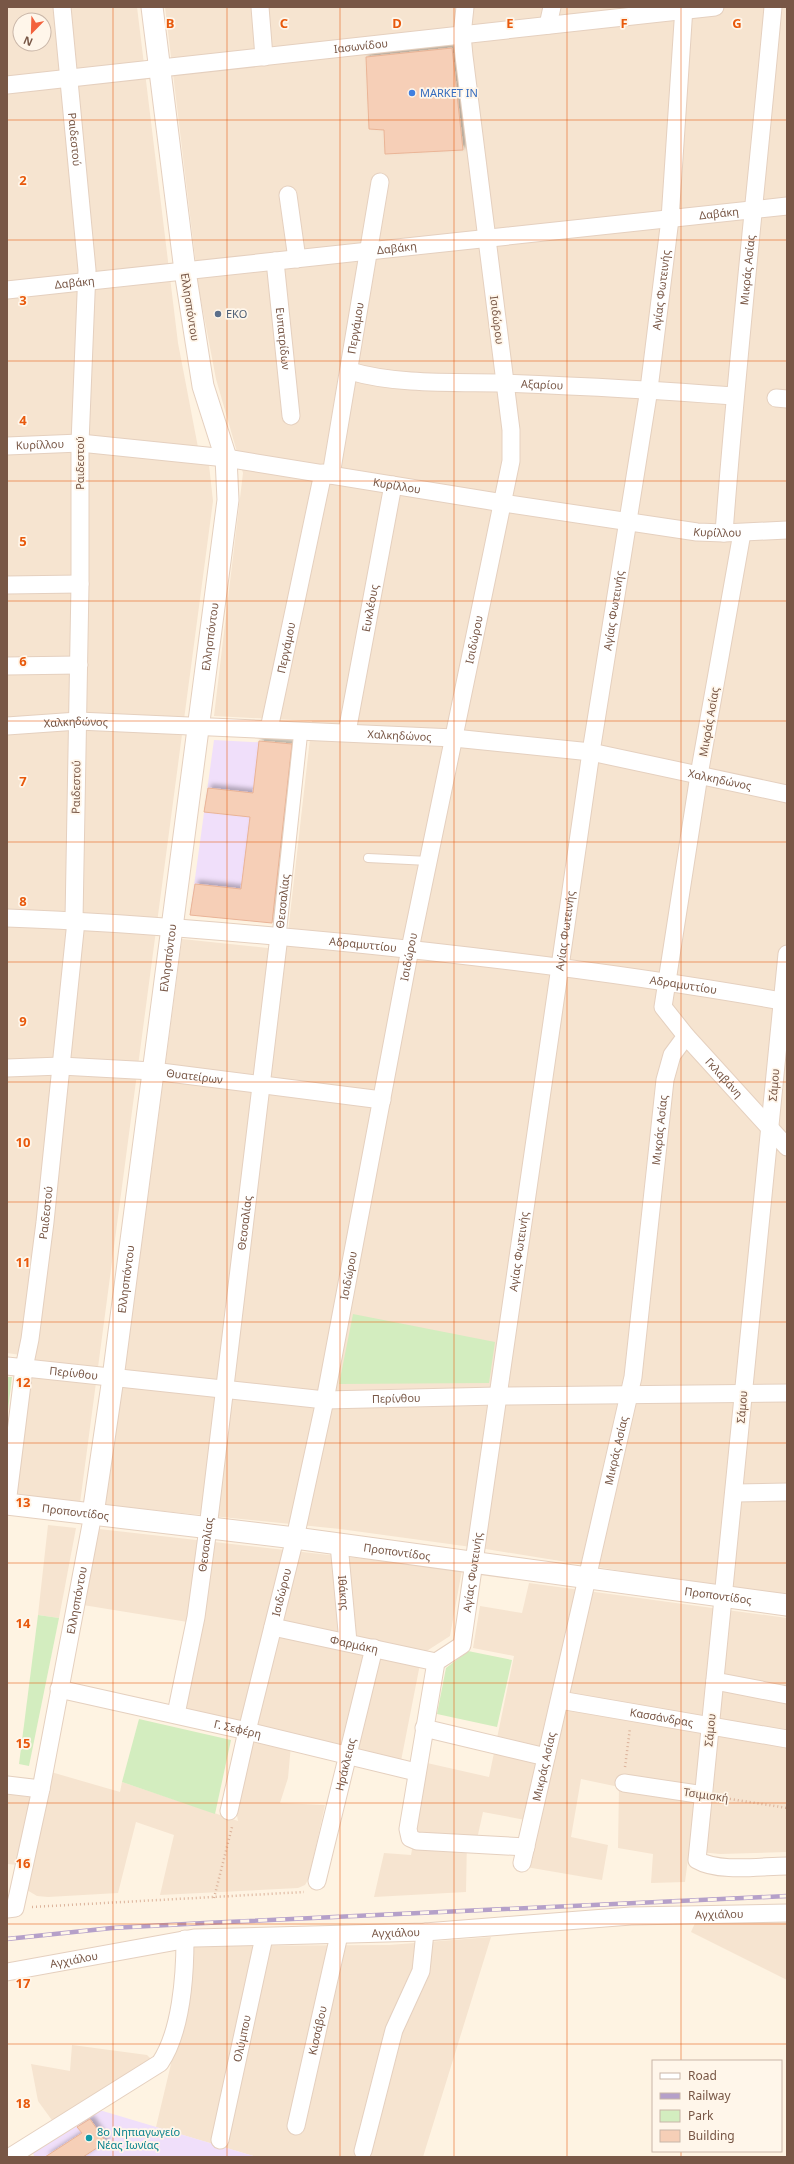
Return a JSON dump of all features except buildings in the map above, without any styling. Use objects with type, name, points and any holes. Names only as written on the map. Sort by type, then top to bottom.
[{"type":"street","name":"Ραιδεστού","points":[[7,1504],[15,1367],[30,1339],[45,1222],[75,920],[80,584],[80,443],[87,270],[70,78],[62,7]]},
{"type":"street","name":"Ελλησπόντου","points":[[11,1909],[41,1789],[93,1514],[113,1378],[228,500],[226,458],[203,386],[185,271],[152,7]]},
{"type":"street","points":[[260,7],[264,57]]},
{"type":"street","name":"Ισιδώρου","points":[[229,1811],[247,1731],[295,1538],[325,1400],[410,949],[430,861],[503,503],[512,445],[462,35],[465,7]]},
{"type":"street","points":[[548,25],[552,7]]},
{"type":"street","name":"Ιασωνίδου","points":[[7,85],[684,9],[715,7]]},
{"type":"street","name":"Μικράς Ασίας","points":[[724,533],[734,396],[755,210],[773,7]]},
{"type":"street","name":"Αγίας Φωτεινής","points":[[436,1662],[462,1645],[591,752],[626,522],[649,389],[670,219],[684,9]]},
{"type":"street","name":"Περγάμου","points":[[269,729],[350,371],[380,182]]},
{"type":"street","points":[[288,195],[297,259]]},
{"type":"street","name":"Δαβάκη","points":[[7,290],[787,206]]},
{"type":"street","name":"Ευπατρίδων","points":[[275,261],[290,416]]},
{"type":"street","name":"Αξαρίου","points":[[350,371],[369,377],[649,389],[734,396]]},
{"type":"street","name":"Κυρίλλου","points":[[7,446],[80,443],[226,458],[503,503],[697,532],[742,533],[787,530]]},
{"type":"street","name":"Ευκλέους","points":[[347,732],[393,485]]},
{"type":"street","name":"Μικράς Ασίας","points":[[663,1007],[699,776],[742,533]]},
{"type":"street","points":[[7,585],[80,584]]},
{"type":"street","points":[[7,666],[79,664]]},
{"type":"street","name":"Χαλκηδώνος","points":[[7,726],[78,720],[454,738],[591,752],[787,794]]},
{"type":"street","name":"Θεσσαλίας","points":[[176,1714],[196,1616],[226,1390],[302,730]]},
{"type":"street","name":"Αδραμυττίου","points":[[7,918],[75,920],[173,926],[410,949],[561,966],[666,981],[784,1002]]},
{"type":"street","name":"Σάμου","points":[[787,954],[784,1002],[743,1394],[725,1598],[697,1860],[704,1864],[718,1867],[787,1866]]},
{"type":"street","name":"Γκλαβάνη","points":[[663,1007],[686,1036],[787,1147]]},
{"type":"street","name":"Μικράς Ασίας","points":[[416,1772],[408,1829],[410,1838],[417,1841],[524,1855],[629,1395],[665,1080],[672,1055],[686,1036]]},
{"type":"street","name":"Θυατείρων","points":[[7,1068],[61,1066],[153,1071],[382,1100]]},
{"type":"street","name":"Περίνθου","points":[[15,1367],[325,1400],[498,1396],[787,1393]]},
{"type":"street","points":[[735,1493],[787,1492]]},
{"type":"street","name":"Προποντίδος","points":[[7,1504],[295,1538],[725,1598],[787,1605]]},
{"type":"street","name":"Ιθάκης","points":[[339,1544],[348,1642]]},
{"type":"street","name":"Φαρμάκη","points":[[273,1627],[436,1662]]},
{"type":"street","name":"Ηράκλειας","points":[[317,1881],[349,1756],[374,1648]]},
{"type":"street","points":[[416,1772],[436,1662]]},
{"type":"street","points":[[715,1681],[787,1695]]},
{"type":"street","name":"Γ. Σεφέρη","points":[[59,1688],[176,1714],[416,1772]]},
{"type":"street","name":"Κασσάνδρας","points":[[560,1700],[632,1711],[787,1739]]},
{"type":"street","points":[[424,1728],[546,1757]]},
{"type":"street","name":"Τσιμισκή","points":[[624,1783],[704,1795]]},
{"type":"street","points":[[7,1785],[41,1789]]},
{"type":"street","name":"Αγχιάλου","points":[[7,1972],[185,1939],[426,1932],[631,1916],[787,1913]]},
{"type":"street","points":[[363,2151],[394,2030],[421,1971],[426,1932]]},
{"type":"street","name":"Κισσάβου","points":[[296,2126],[339,1935]]},
{"type":"street","name":"Ολύμπου","points":[[220,2140],[264,1937]]},
{"type":"street","points":[[10,2157],[160,2063],[167,2053],[180,2007],[185,1967],[185,1939]]},
{"type":"lane","points":[[368,858],[430,861]]},
{"type":"path","points":[[624,1783],[632,1711]]},
{"type":"path","name":"Τσιμισκή","points":[[704,1795],[787,1808]]},
{"type":"path","points":[[214,1898],[233,1819],[229,1811]]},
{"type":"path","points":[[11,1909],[311,1892],[317,1881]]},
{"type":"shaded area","points":[[7,7],[137,7],[178,343],[201,463],[209,465],[213,501],[80,1503],[7,1494],[7,1442],[23,1444],[34,1357],[7,1353]]},
{"type":"shaded area","points":[[165,7],[787,7],[787,1594],[714,1586],[486,1549],[340,1529],[104,1505],[135,1294],[182,939],[286,950],[312,721],[214,716],[243,473],[216,379],[199,290]]},
{"type":"shaded area","points":[[214,740],[292,744],[272,923],[190,915]]},
{"type":"shaded area","points":[[48,1525],[76,1528],[59,1618],[38,1615]]},
{"type":"shaded area","points":[[99,1529],[462,1570],[450,1636],[422,1654],[401,1761],[292,1734],[288,1778],[280,1803],[325,1805],[309,1878],[305,1885],[298,1888],[160,1895],[174,1835],[136,1822],[118,1893],[48,1897],[37,1896],[27,1890],[32,1866],[7,1864],[7,1794],[45,1799],[51,1772],[120,1792],[122,1782],[238,1821],[236,1810],[255,1725],[182,1709],[200,1624],[83,1605]]},
{"type":"shaded area","points":[[529,1583],[787,1618],[787,1852],[720,1854],[689,1851],[685,1882],[651,1883],[653,1854],[618,1848],[619,1787],[581,1779],[571,1837],[608,1845],[602,1880],[526,1867],[536,1822],[483,1812],[477,1839],[467,1838],[466,1892],[374,1897],[384,1853],[411,1855],[427,1763],[489,1777],[514,1656],[473,1648],[480,1606],[522,1613]]},
{"type":"shaded area","points":[[787,1921],[787,1980],[691,1932],[695,1923]]},
{"type":"shaded area","points":[[491,1937],[423,2157],[257,2157],[156,2127],[185,2005],[194,1946],[389,1945]]},
{"type":"shaded area","points":[[72,2045],[147,2055],[154,2062],[54,2123],[38,2101],[31,2064],[70,2071]]},
{"type":"shaded area","points":[[96,2109],[257,2157],[35,2157],[32,2152]]},
{"type":"green space","points":[[353,1314],[495,1342],[489,1383],[339,1384]]},
{"type":"green space","points":[[7,1377],[12,1377],[7,1418]]},
{"type":"green space","points":[[38,1615],[59,1618],[29,1766],[19,1764]]},
{"type":"green space","points":[[468,1651],[512,1660],[497,1727],[437,1714],[446,1668]]},
{"type":"green space","points":[[139,1719],[231,1740],[215,1814],[122,1782]]},
{"type":"railway","points":[[7,1939],[112,1928],[787,1896]]},
{"type":"place","name":"MARKET IN","points":[[412,93]]},
{"type":"place","name":"ΕΚΟ","points":[[218,314]]},
{"type":"place","name":"8ο Νηπιαγωγείο Νέας Ιωνίας","points":[[89,2138]]}]
